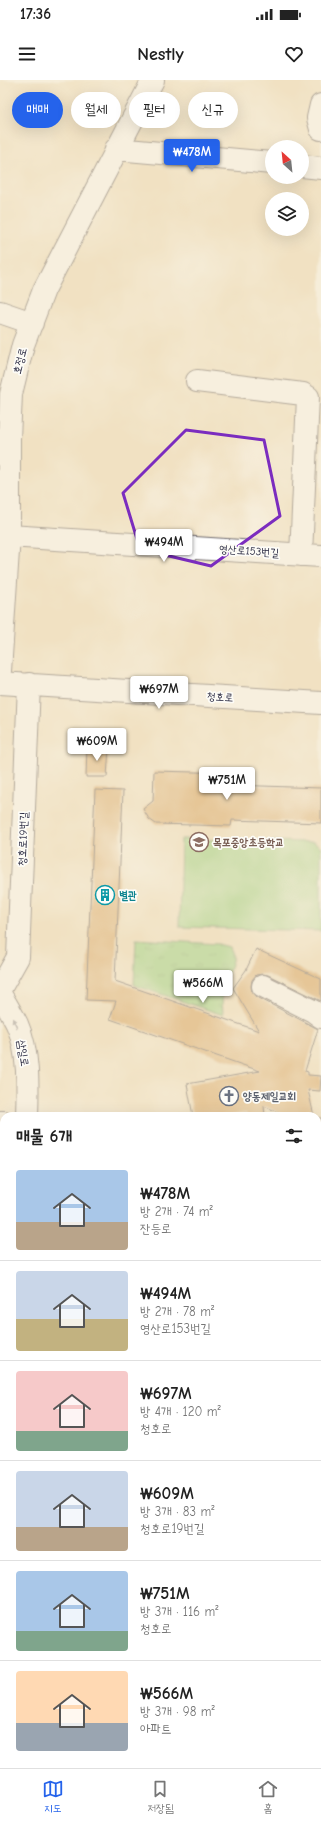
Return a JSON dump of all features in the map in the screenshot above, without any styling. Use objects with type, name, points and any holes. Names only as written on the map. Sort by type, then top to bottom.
[{"type":"street","name":"호정로","points":[[0,671],[10,536],[9,439],[11,394],[23,345],[44,290],[100,185],[116,150],[153,80]]},
{"type":"street","points":[[321,105],[318,118],[321,129]]},
{"type":"street","points":[[116,150],[265,162]]},
{"type":"street","points":[[309,167],[321,168]]},
{"type":"street","points":[[0,312],[32,323]]},
{"type":"street","points":[[197,381],[303,394],[308,397],[311,556]]},
{"type":"street","name":"영산로153번길","points":[[10,536],[311,556]]},
{"type":"street","name":"청호로","points":[[0,683],[321,703]]},
{"type":"street","name":"청호로19번길","points":[[0,989],[18,957],[29,684]]},
{"type":"street","points":[[263,986],[313,1011],[321,1017]]},
{"type":"street","name":"삼일로","points":[[0,994],[17,1025],[24,1051],[28,1091],[27,1112]]},
{"type":"highlighted area","points":[[186,430],[264,440],[280,516],[211,566],[140,549],[123,493]]},
{"type":"green space","points":[[181,839],[314,842],[321,847],[321,931],[179,927]]},
{"type":"green space","points":[[136,939],[218,944],[229,947],[233,957],[222,995],[223,1015],[134,985]]},
{"type":"building","points":[[87,747],[109,747],[107,777],[86,777]]},
{"type":"building","points":[[154,771],[232,773],[232,785],[321,788],[321,823],[232,820],[231,826],[156,824],[149,819],[143,809],[153,801]]},
{"type":"building","points":[[95,790],[123,791],[115,981],[259,1031],[233,988],[246,970],[256,949],[321,979],[321,1001],[268,975],[256,975],[252,980],[251,986],[252,993],[257,997],[318,1029],[305,1071],[308,1072],[308,1075],[321,1076],[320,1091],[308,1090],[313,1112],[278,1112],[264,1106],[265,1112],[192,1112],[187,1084],[260,1071],[110,1019],[116,1001],[86,1000]]},
{"type":"place","name":"목포중앙초등학교","points":[[199,842]]},
{"type":"place","name":"별관","points":[[105,895]]},
{"type":"place","name":"양동제일교회","points":[[229,1096]]}]
